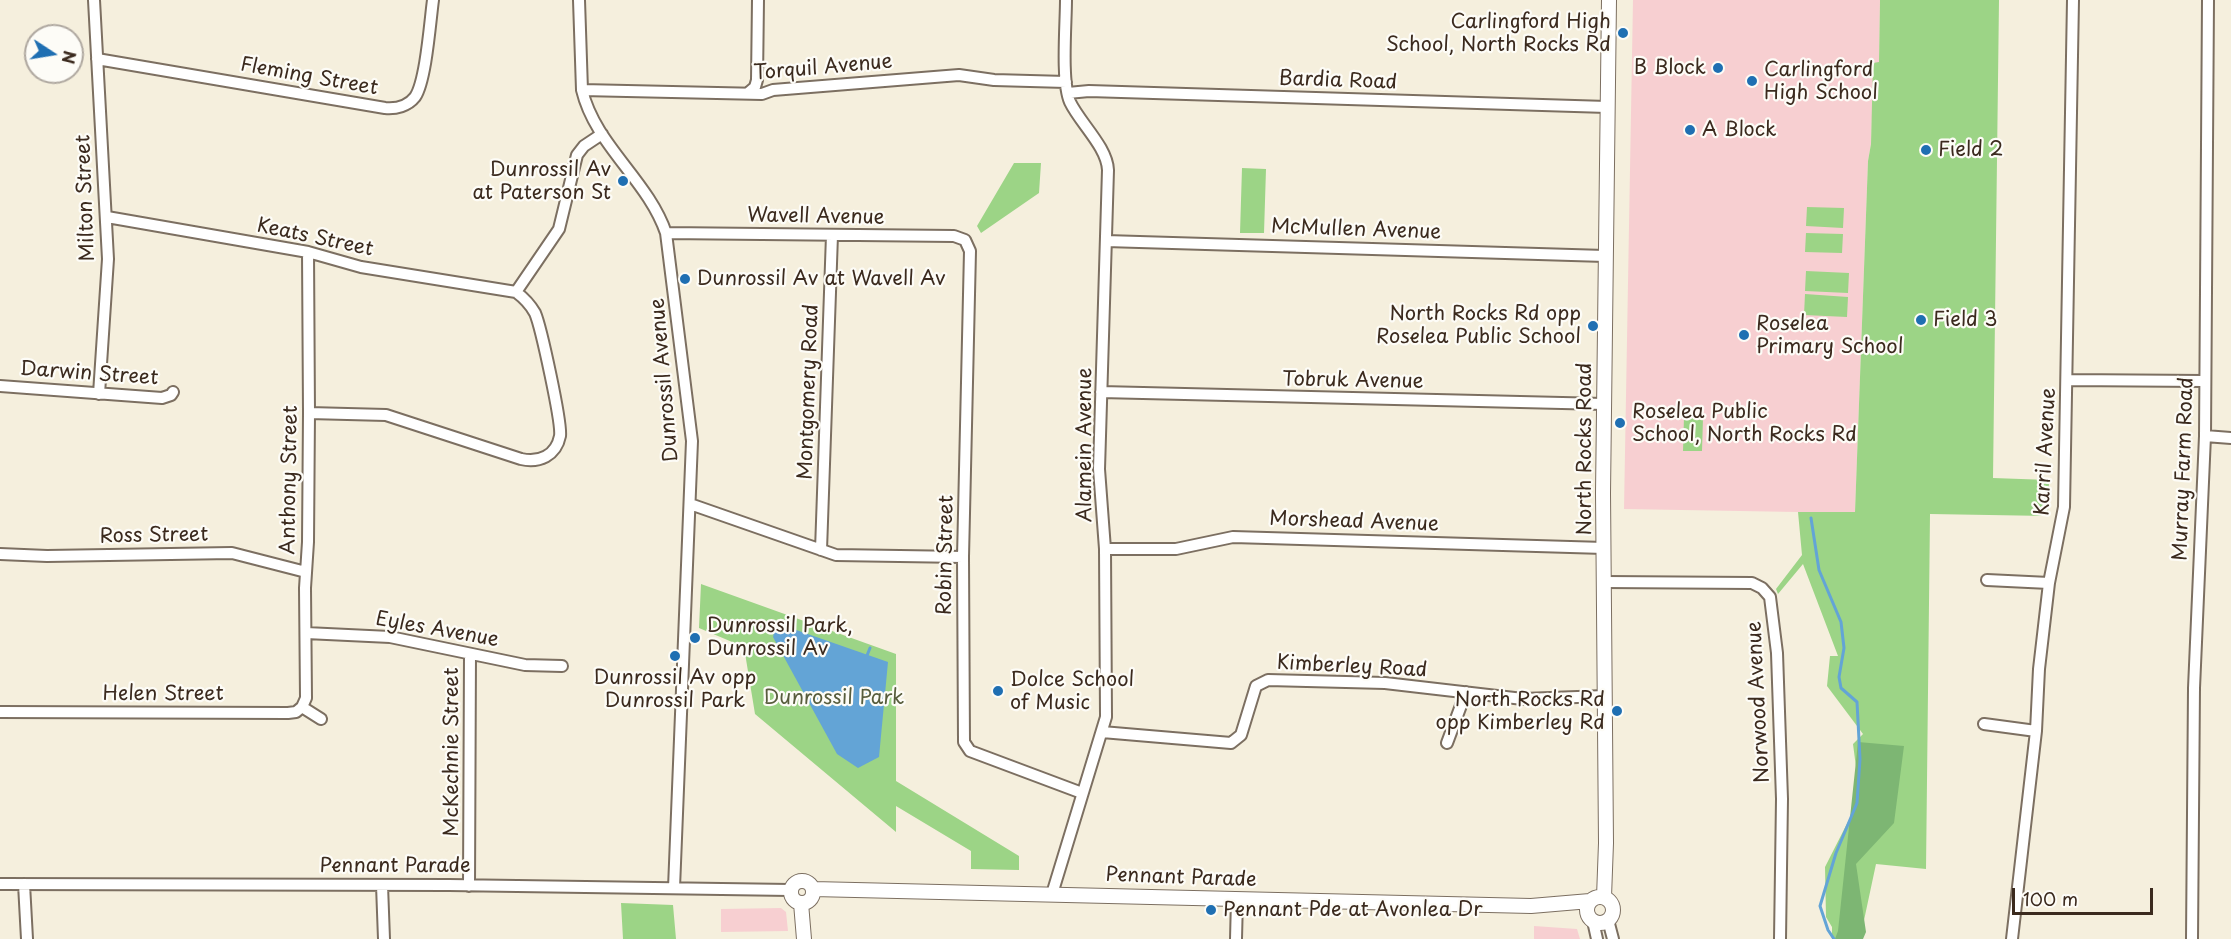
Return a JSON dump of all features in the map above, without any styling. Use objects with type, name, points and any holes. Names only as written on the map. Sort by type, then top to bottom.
[{"type":"street","name":"Milton Street","points":[[94,0],[108,259],[99,394]]},
{"type":"street","name":"Fleming Street","points":[[97,59],[385,108],[399,107],[412,100],[420,87],[433,0]]},
{"type":"street","name":"Dunrossil Avenue","points":[[579,0],[582,90],[589,113],[654,208],[666,233],[692,441],[674,888]]},
{"type":"street","points":[[748,93],[755,87],[757,80],[758,0]]},
{"type":"street","name":"Alamein Avenue","points":[[1052,894],[1106,717],[1105,549],[1100,469],[1108,165],[1105,156],[1071,103],[1068,93],[1066,0]]},
{"type":"street","name":"North Rocks Road","points":[[1604,897],[1606,843],[1604,405],[1609,0]]},
{"type":"street","name":"Karril Avenue","points":[[2012,939],[2036,731],[2039,669],[2049,583],[2064,507],[2073,0]]},
{"type":"street","name":"Murray Farm Road","points":[[2192,939],[2194,688],[2205,436],[2208,0]]},
{"type":"street","name":"Torquil Avenue","points":[[582,90],[762,94],[773,90],[959,75],[994,80],[1066,82]]},
{"type":"street","name":"Bardia Road","points":[[1068,93],[1101,91],[1607,107]]},
{"type":"street","points":[[309,413],[386,415],[521,459],[546,457],[556,446],[560,437],[559,420],[536,315],[528,303],[516,292],[559,229],[577,155],[584,146],[602,134]]},
{"type":"street","name":"Keats Street","points":[[107,217],[308,252],[361,267],[516,292]]},
{"type":"street","name":"Wavell Avenue","points":[[666,233],[954,236],[964,240]]},
{"type":"street","name":"Montgomery Road","points":[[821,550],[832,235]]},
{"type":"street","name":"Robin Street","points":[[964,240],[970,251],[963,557],[964,742],[970,751],[1082,793]]},
{"type":"street","name":"McMullen Avenue","points":[[1106,241],[1605,255]]},
{"type":"street","name":"Anthony Street","points":[[303,707],[306,698],[308,252]]},
{"type":"street","points":[[2067,380],[2204,381]]},
{"type":"street","name":"Darwin Street","points":[[0,386],[162,398],[173,392]]},
{"type":"street","name":"Tobruk Avenue","points":[[1101,392],[1604,405]]},
{"type":"street","points":[[2205,436],[2231,438]]},
{"type":"street","points":[[690,504],[836,555],[963,557]]},
{"type":"street","name":"Morshead Avenue","points":[[1105,549],[1176,549],[1233,537],[1604,548]]},
{"type":"street","name":"Ross Street","points":[[0,554],[47,556],[232,553],[306,572]]},
{"type":"street","points":[[1987,580],[2049,583]]},
{"type":"street","name":"Norwood Avenue","points":[[1605,582],[1752,583],[1762,588],[1770,597],[1777,653],[1780,724],[1782,799],[1780,939]]},
{"type":"street","name":"Eyles Avenue","points":[[306,633],[390,637],[525,665],[562,666]]},
{"type":"street","name":"McKechnie Street","points":[[469,886],[470,654]]},
{"type":"street","name":"Kimberley Road","points":[[1102,732],[1231,743],[1241,735],[1256,686],[1268,680],[1385,683],[1523,699],[1605,696]]},
{"type":"street","points":[[1447,743],[1466,692]]},
{"type":"street","points":[[303,707],[321,719]]},
{"type":"street","name":"Helen Street","points":[[0,712],[288,713],[296,712],[303,707]]},
{"type":"street","points":[[1984,724],[2036,731]]},
{"type":"street","points":[[800,880],[809,883],[813,889],[810,899],[801,903],[794,900],[790,890],[793,884],[800,880]]},
{"type":"street","name":"Pennant Parade","points":[[0,884],[382,885],[790,890]]},
{"type":"street","points":[[24,884],[27,939]]},
{"type":"street","points":[[382,885],[384,939]]},
{"type":"street","name":"Pennant Parade","points":[[813,889],[1548,906],[1590,912]]},
{"type":"street","points":[[1590,912],[1601,923],[1608,920],[1612,913],[1612,905],[1604,897],[1596,897],[1590,912],[1597,939]]},
{"type":"street","points":[[1236,939],[1237,899]]},
{"type":"street","points":[[801,903],[804,939]]},
{"type":"street","points":[[1608,920],[1613,939]]},
{"type":"shaded area","name":"Roselea Primary School","points":[[1633,0],[1880,0],[1879,63],[1874,63],[1871,144],[1868,161],[1855,513],[1624,509]]},
{"type":"shaded area","points":[[781,908],[786,912],[788,931],[721,932],[721,909]]},
{"type":"shaded area","points":[[1534,926],[1577,929],[1580,939],[1534,939]]},
{"type":"green space","points":[[1880,0],[1999,0],[1993,478],[2049,480],[2048,516],[1930,514],[1926,869],[1876,864],[1860,939],[1832,939],[1832,927],[1826,917],[1825,867],[1860,798],[1853,744],[1863,734],[1827,686],[1830,656],[1838,656],[1803,564],[1778,594],[1776,589],[1802,555],[1798,512],[1855,512],[1868,161],[1871,144],[1873,63],[1879,62]]},
{"type":"green space","points":[[1014,163],[1041,163],[1039,193],[981,233],[977,226]]},
{"type":"green space","points":[[1242,168],[1266,169],[1264,233],[1240,233]]},
{"type":"green space","points":[[1807,207],[1844,208],[1843,228],[1806,226]]},
{"type":"green space","points":[[1806,233],[1843,234],[1842,253],[1805,252]]},
{"type":"green space","points":[[1806,271],[1849,273],[1848,293],[1805,291]]},
{"type":"green space","points":[[1805,294],[1848,297],[1847,317],[1804,315]]},
{"type":"green space","points":[[1684,417],[1703,418],[1702,451],[1683,451]]},
{"type":"green space","name":"Dunrossil Park","points":[[701,584],[896,654],[896,781],[1019,856],[1019,870],[971,869],[971,851],[896,806],[896,832],[755,714],[744,647],[699,628]]},
{"type":"green space","points":[[1858,742],[1904,746],[1894,823],[1856,864],[1866,932],[1863,939],[1835,939],[1838,931]]},
{"type":"green space","points":[[621,903],[673,905],[676,939],[623,939]]},
{"type":"water","points":[[782,625],[888,662],[879,757],[858,768],[837,754],[773,637],[775,628]]},
{"type":"waterway","points":[[1811,518],[1819,570],[1841,622],[1844,648],[1839,677],[1841,688],[1857,702],[1860,759],[1857,803],[1836,853],[1820,906],[1828,930],[1834,939]]},
{"type":"waterway","points":[[866,658],[870,648]]},
{"type":"place","name":"Carlingford High School, North Rocks Rd","points":[[1623,33]]},
{"type":"place","name":"B Block","points":[[1718,68]]},
{"type":"place","name":"Carlingford High School","points":[[1752,81]]},
{"type":"place","name":"A Block","points":[[1690,130]]},
{"type":"place","name":"Field 2","points":[[1926,150]]},
{"type":"place","name":"Dunrossil Av at Paterson St","points":[[623,181]]},
{"type":"place","name":"Dunrossil Av at Wavell Av","points":[[685,279]]},
{"type":"place","name":"Field 3","points":[[1921,320]]},
{"type":"place","name":"North Rocks Rd opp Roselea Public School","points":[[1593,326]]},
{"type":"place","name":"Roselea Primary School","points":[[1744,335]]},
{"type":"place","name":"Roselea Public School, North Rocks Rd","points":[[1620,423]]},
{"type":"place","name":"Dunrossil Park, Dunrossil Av","points":[[695,638]]},
{"type":"place","name":"Dunrossil Av opp Dunrossil Park","points":[[675,656]]},
{"type":"place","name":"Dolce School of Music","points":[[998,691]]},
{"type":"place","name":"North Rocks Rd opp Kimberley Rd","points":[[1617,711]]},
{"type":"place","name":"Pennant Pde at Avonlea Dr","points":[[1211,910]]}]
